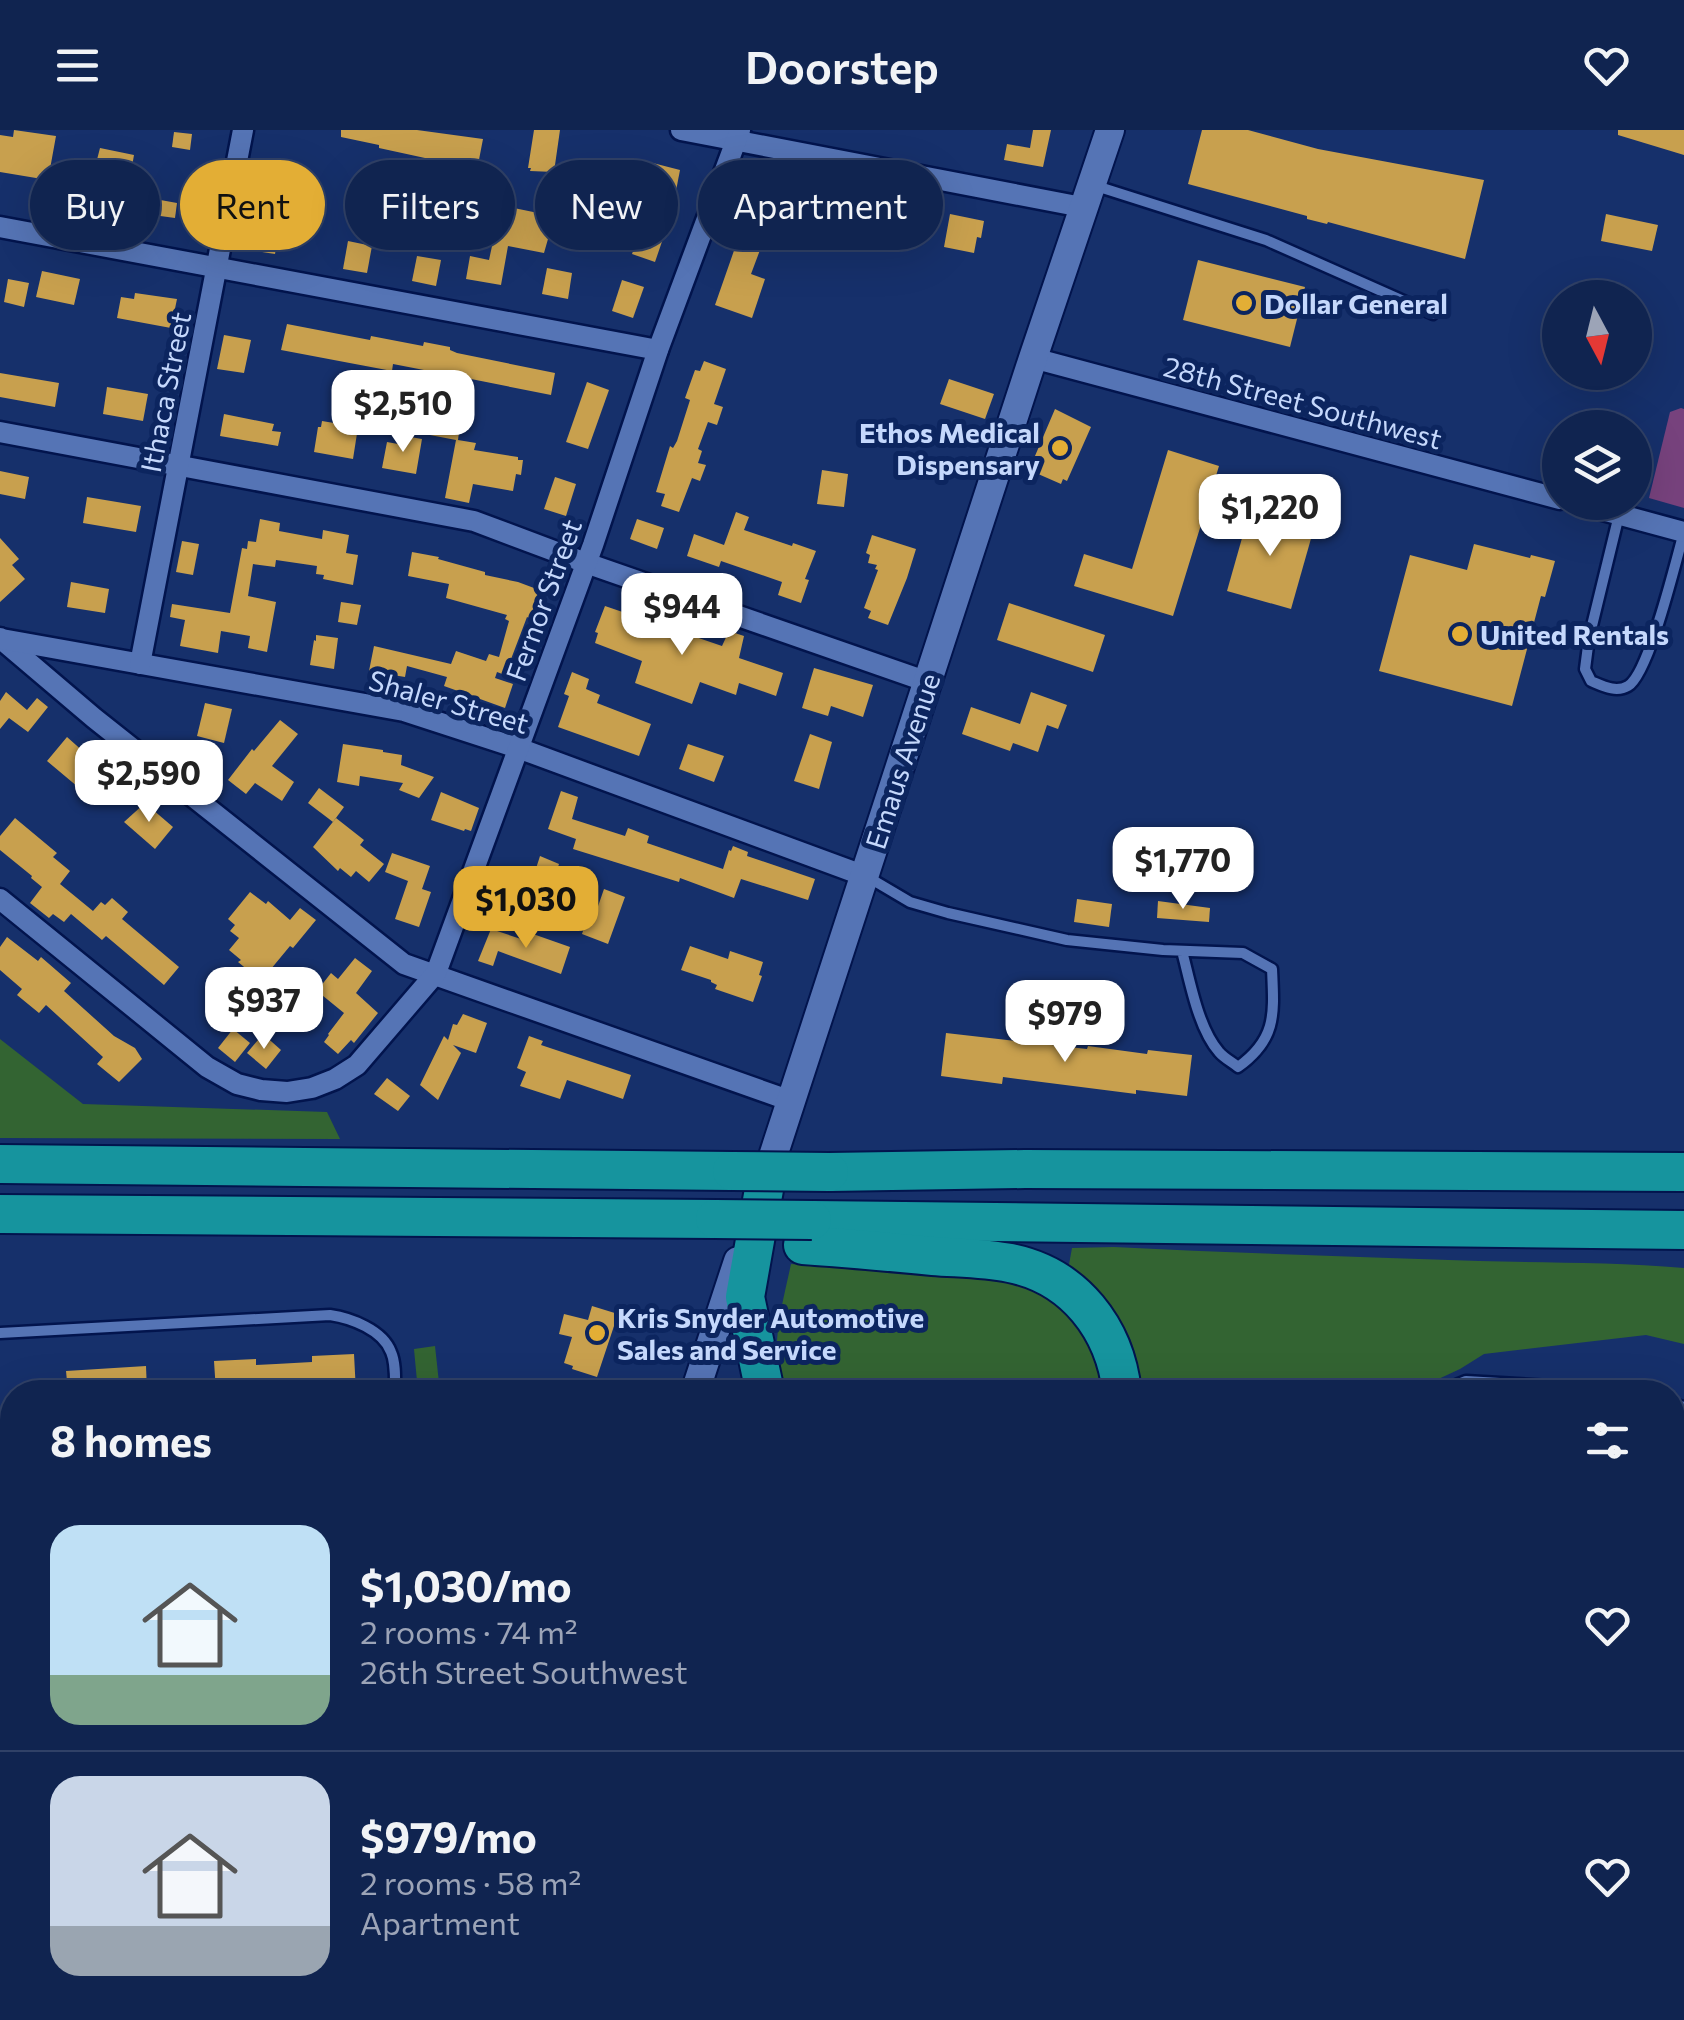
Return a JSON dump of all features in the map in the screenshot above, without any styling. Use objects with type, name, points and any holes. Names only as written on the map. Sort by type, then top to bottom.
[{"type":"highway","points":[[0,1164],[749,1174],[1025,1169],[1684,1172]]},
{"type":"highway","points":[[749,1174],[746,1298],[763,1380]]},
{"type":"highway","points":[[0,1214],[807,1232],[1684,1230]]},
{"type":"highway","points":[[0,1228],[712,1230]]},
{"type":"highway","points":[[1538,1228],[1684,1244]]},
{"type":"highway","points":[[807,1232],[1008,1262],[1048,1276],[1086,1305],[1103,1327],[1121,1380]]},
{"type":"main road","name":"Emaus Avenue","points":[[697,1380],[749,1174],[791,1101],[1110,130]]},
{"type":"street","name":"Ithaca Street","points":[[140,664],[243,130]]},
{"type":"street","points":[[681,130],[739,135],[1087,196]]},
{"type":"street","name":"Fernor Street","points":[[0,898],[207,1068],[237,1084],[286,1092],[312,1088],[357,1064],[436,973],[586,563],[658,350],[739,135]]},
{"type":"street","points":[[0,227],[658,350]]},
{"type":"street","name":"28th Street Southwest","points":[[1033,358],[1542,494]]},
{"type":"street","points":[[0,432],[474,521],[928,682]]},
{"type":"street","points":[[1639,520],[1684,532]]},
{"type":"street","points":[[1,638],[94,718],[404,964],[791,1101]]},
{"type":"street","name":"Shaler Street","points":[[1,638],[404,712],[518,748],[865,876]]},
{"type":"lane","points":[[1087,196],[1266,240],[1432,314]]},
{"type":"lane","points":[[1619,520],[1585,669],[1591,680],[1615,689],[1625,689],[1640,672],[1684,532]]},
{"type":"lane","points":[[865,876],[910,902],[1067,940],[1243,953],[1272,970],[1274,1014],[1256,1055],[1238,1068],[1219,1052],[1210,1036],[1182,951]]},
{"type":"lane","points":[[0,1333],[330,1315],[346,1318],[383,1338],[393,1354],[395,1380]]},
{"type":"green space","points":[[0,1039],[83,1104],[327,1112],[340,1139],[0,1138]]},
{"type":"green space","points":[[1072,1248],[1684,1268],[1684,1344],[1646,1335],[1484,1354],[1436,1380],[1140,1380],[1135,1352],[1121,1321],[1099,1295],[1068,1270]]},
{"type":"green space","points":[[791,1264],[1011,1281],[1069,1302],[1109,1380],[780,1380],[777,1343]]},
{"type":"green space","points":[[435,1346],[439,1380],[417,1380],[414,1349]]},
{"type":"shaded area","points":[[1684,409],[1684,508],[1652,499],[1670,412]]},
{"type":"building","points":[[14,130],[56,136],[52,160],[30,160],[30,177],[0,172],[0,135],[13,137]]},
{"type":"building","points":[[341,130],[417,130],[483,139],[479,160],[425,160],[341,137]]},
{"type":"building","points":[[534,130],[560,130],[556,160],[535,160],[535,171],[528,168]]},
{"type":"building","points":[[1033,130],[1051,130],[1043,167],[1004,160],[1007,144],[1030,148]]},
{"type":"building","points":[[1202,130],[1248,130],[1318,149],[1484,180],[1465,259],[1188,184]]},
{"type":"building","points":[[1618,130],[1684,130],[1684,155],[1618,135]]},
{"type":"building","points":[[174,132],[192,134],[190,150],[172,147]]},
{"type":"building","points":[[100,148],[134,155],[133,160],[97,160]]},
{"type":"building","points":[[160,200],[177,203],[175,218],[160,216]]},
{"type":"building","points":[[515,208],[535,212],[535,250],[545,250],[544,253],[515,247]]},
{"type":"building","points":[[950,214],[984,221],[974,253],[944,247]]},
{"type":"building","points":[[1606,214],[1658,225],[1652,251],[1601,241]]},
{"type":"building","points":[[346,250],[371,250],[367,273],[343,269]]},
{"type":"building","points":[[491,250],[507,250],[501,285],[466,279],[470,256],[489,260]]},
{"type":"building","points":[[633,250],[659,250],[655,262],[632,254]]},
{"type":"building","points":[[734,250],[760,250],[751,274],[765,279],[752,318],[715,305]]},
{"type":"building","points":[[417,256],[441,260],[436,286],[412,281]]},
{"type":"building","name":"Dollar General","points":[[1198,260],[1305,287],[1290,347],[1183,320]]},
{"type":"building","points":[[547,268],[572,273],[568,299],[542,294]]},
{"type":"building","points":[[42,271],[80,279],[74,305],[36,297]]},
{"type":"building","points":[[8,279],[29,283],[24,307],[4,302]]},
{"type":"building","points":[[622,280],[644,287],[633,318],[612,311]]},
{"type":"building","points":[[135,293],[177,299],[171,328],[117,318],[121,297],[134,299]]},
{"type":"building","points":[[287,324],[370,340],[371,336],[423,346],[424,342],[450,347],[457,353],[555,373],[551,395],[466,378],[458,440],[476,443],[474,450],[523,460],[513,491],[473,484],[469,503],[445,498],[456,440],[430,435],[434,415],[439,416],[445,383],[427,379],[429,371],[393,364],[392,371],[281,350]]},
{"type":"building","points":[[224,335],[251,340],[244,373],[217,369]]},
{"type":"building","points":[[704,361],[726,369],[714,404],[723,407],[717,425],[708,422],[698,449],[702,451],[698,463],[706,465],[700,481],[692,478],[679,512],[661,506],[665,494],[656,492],[670,446],[673,448],[677,441],[695,370],[700,371]]},
{"type":"building","points":[[0,373],[59,383],[55,407],[0,397]]},
{"type":"building","points":[[949,379],[994,394],[985,419],[940,404]]},
{"type":"building","points":[[587,382],[609,390],[588,449],[566,442]]},
{"type":"building","points":[[107,387],[148,394],[143,421],[103,414]]},
{"type":"building","name":"Ethos Medical Dispensary","points":[[1055,409],[1091,427],[1067,481],[1063,479],[1061,484],[1029,470]]},
{"type":"building","points":[[224,414],[274,424],[272,431],[281,432],[278,446],[220,436]]},
{"type":"building","points":[[322,421],[358,427],[353,459],[314,452]]},
{"type":"building","points":[[399,435],[422,439],[416,474],[382,468],[387,442],[398,444]]},
{"type":"building","points":[[1168,450],[1219,466],[1173,616],[1074,586],[1084,554],[1132,569]]},
{"type":"building","points":[[822,470],[848,474],[844,507],[817,504]]},
{"type":"building","points":[[0,471],[29,477],[25,499],[0,494]]},
{"type":"building","points":[[555,477],[576,484],[566,516],[544,509]]},
{"type":"building","points":[[87,497],[141,506],[136,532],[83,523]]},
{"type":"building","points":[[1250,510],[1314,528],[1291,609],[1227,591]]},
{"type":"building","points":[[736,512],[749,517],[744,530],[816,551],[801,603],[778,595],[782,582],[721,561],[719,567],[687,556],[694,534],[724,545]]},
{"type":"building","points":[[260,519],[280,523],[279,531],[322,539],[323,530],[349,535],[346,553],[358,555],[353,585],[323,579],[324,575],[316,574],[317,566],[276,560],[275,567],[253,564],[248,596],[276,602],[267,652],[248,648],[250,636],[221,631],[218,653],[180,646],[185,620],[170,617],[172,604],[230,613],[242,548],[247,549],[248,541],[256,542]]},
{"type":"building","points":[[637,519],[664,528],[657,549],[630,539]]},
{"type":"building","points":[[872,535],[916,549],[888,625],[868,618],[871,611],[864,608],[878,570],[877,565],[868,563],[870,555],[866,553]]},
{"type":"building","points":[[0,538],[19,559],[12,565],[25,579],[0,602]]},
{"type":"building","points":[[182,541],[199,544],[193,575],[176,572]]},
{"type":"building","name":"United Rentals","points":[[1474,544],[1555,561],[1545,597],[1541,596],[1512,706],[1379,671],[1410,555],[1467,570]]},
{"type":"building","points":[[412,552],[542,591],[531,619],[527,617],[505,675],[497,672],[495,678],[513,684],[505,708],[444,686],[447,677],[407,666],[405,677],[369,671],[374,646],[451,664],[456,651],[486,661],[489,654],[499,657],[509,621],[505,619],[507,615],[446,598],[449,584],[408,576]]},
{"type":"building","points":[[71,582],[109,589],[105,613],[67,607]]},
{"type":"building","points":[[341,602],[361,605],[357,625],[338,622]]},
{"type":"building","points":[[1009,603],[1105,635],[1093,672],[997,640]]},
{"type":"building","points":[[605,606],[722,646],[729,631],[744,636],[739,658],[783,673],[776,696],[739,683],[736,695],[700,682],[692,704],[635,683],[642,661],[595,643]]},
{"type":"building","points":[[316,635],[338,638],[334,669],[310,665]]},
{"type":"building","points":[[814,668],[873,685],[863,717],[831,706],[828,716],[802,708]]},
{"type":"building","points":[[572,672],[589,679],[586,689],[600,695],[597,703],[651,724],[639,756],[558,727],[569,696],[564,694]]},
{"type":"building","points":[[6,692],[27,710],[37,698],[48,707],[28,732],[9,718],[0,729],[0,701]]},
{"type":"building","points":[[1031,692],[1067,705],[1058,729],[1047,725],[1038,752],[1013,743],[1010,751],[962,734],[971,707],[1020,724]]},
{"type":"building","points":[[205,703],[232,709],[224,743],[197,736]]},
{"type":"building","points":[[280,720],[298,734],[272,766],[294,782],[282,801],[255,783],[246,794],[228,780]]},
{"type":"building","points":[[810,734],[832,742],[819,789],[794,781]]},
{"type":"building","points":[[67,737],[95,767],[78,787],[47,761]]},
{"type":"building","points":[[343,744],[402,755],[401,765],[434,777],[419,798],[399,790],[403,783],[360,776],[359,786],[337,782]]},
{"type":"building","points":[[688,744],[724,756],[714,782],[679,769]]},
{"type":"building","points":[[319,788],[344,807],[333,822],[308,803]]},
{"type":"building","points":[[561,791],[578,797],[572,819],[625,836],[628,828],[649,836],[647,843],[723,869],[733,846],[748,852],[747,856],[815,879],[808,900],[741,879],[734,898],[680,878],[679,882],[573,849],[576,839],[548,829]]},
{"type":"building","points":[[441,792],[479,808],[471,831],[431,820]]},
{"type":"building","points":[[145,803],[173,827],[155,849],[124,822]]},
{"type":"building","points":[[15,818],[57,853],[53,857],[70,871],[60,884],[93,911],[112,898],[128,912],[122,919],[179,967],[164,985],[106,936],[102,940],[71,914],[64,922],[53,914],[49,918],[30,903],[42,887],[0,850],[0,836]]},
{"type":"building","points":[[336,818],[364,840],[360,845],[384,864],[369,882],[356,871],[351,877],[340,868],[338,871],[313,847]]},
{"type":"building","points":[[392,853],[430,866],[422,889],[431,892],[419,927],[395,919],[408,881],[385,872]]},
{"type":"building","points":[[540,856],[559,864],[552,885],[533,878]]},
{"type":"building","points":[[604,889],[625,897],[608,944],[582,934],[590,910],[596,912]]},
{"type":"building","points":[[250,892],[290,920],[300,908],[316,920],[261,981],[229,950],[239,938],[230,931],[235,925],[228,919]]},
{"type":"building","points":[[1077,899],[1112,904],[1109,927],[1074,922]]},
{"type":"building","points":[[1158,901],[1210,908],[1209,922],[1157,918]]},
{"type":"building","points":[[491,929],[530,942],[533,934],[570,947],[561,974],[498,951],[493,966],[478,961]]},
{"type":"building","points":[[7,937],[38,961],[41,957],[71,983],[64,991],[114,1036],[135,1048],[142,1059],[119,1082],[97,1064],[103,1057],[46,1005],[39,1013],[17,995],[22,989],[0,970],[0,947]]},
{"type":"building","points":[[690,946],[728,959],[730,951],[763,962],[753,1002],[715,989],[717,985],[711,980],[681,970]]},
{"type":"building","points":[[355,958],[372,971],[356,993],[378,1013],[354,1043],[351,1040],[338,1054],[324,1042],[344,1013],[317,991],[331,973],[338,979]]},
{"type":"building","points":[[463,1014],[487,1023],[476,1053],[453,1045],[461,1053],[438,1100],[420,1085],[444,1036],[448,1040],[453,1024],[457,1025]]},
{"type":"building","points":[[233,1029],[250,1043],[235,1062],[218,1048]]},
{"type":"building","points":[[946,1033],[1087,1049],[1088,1046],[1192,1055],[1187,1096],[1136,1090],[1136,1094],[1003,1077],[1002,1084],[941,1076]]},
{"type":"building","points":[[263,1034],[281,1050],[266,1069],[247,1053]]},
{"type":"building","points":[[529,1036],[543,1041],[541,1045],[631,1075],[623,1099],[567,1080],[560,1099],[520,1086],[526,1072],[517,1068]]},
{"type":"building","points":[[387,1078],[410,1096],[398,1111],[374,1094]]},
{"type":"building","name":"Kris Snyder Automotive Sales and Service","points":[[592,1306],[618,1314],[597,1377],[564,1363],[572,1337],[559,1334],[564,1314],[588,1320]]},
{"type":"building","points":[[354,1354],[355,1380],[215,1380],[214,1361],[256,1359],[256,1365],[276,1364],[312,1362],[312,1356]]},
{"type":"building","points":[[146,1366],[147,1380],[67,1380],[66,1371]]},
{"type":"place","name":"Dollar General","points":[[1244,303]]},
{"type":"place","name":"Ethos Medical Dispensary","points":[[1060,448]]},
{"type":"place","name":"United Rentals","points":[[1460,634]]},
{"type":"place","name":"Kris Snyder Automotive Sales and Service","points":[[597,1333]]}]
